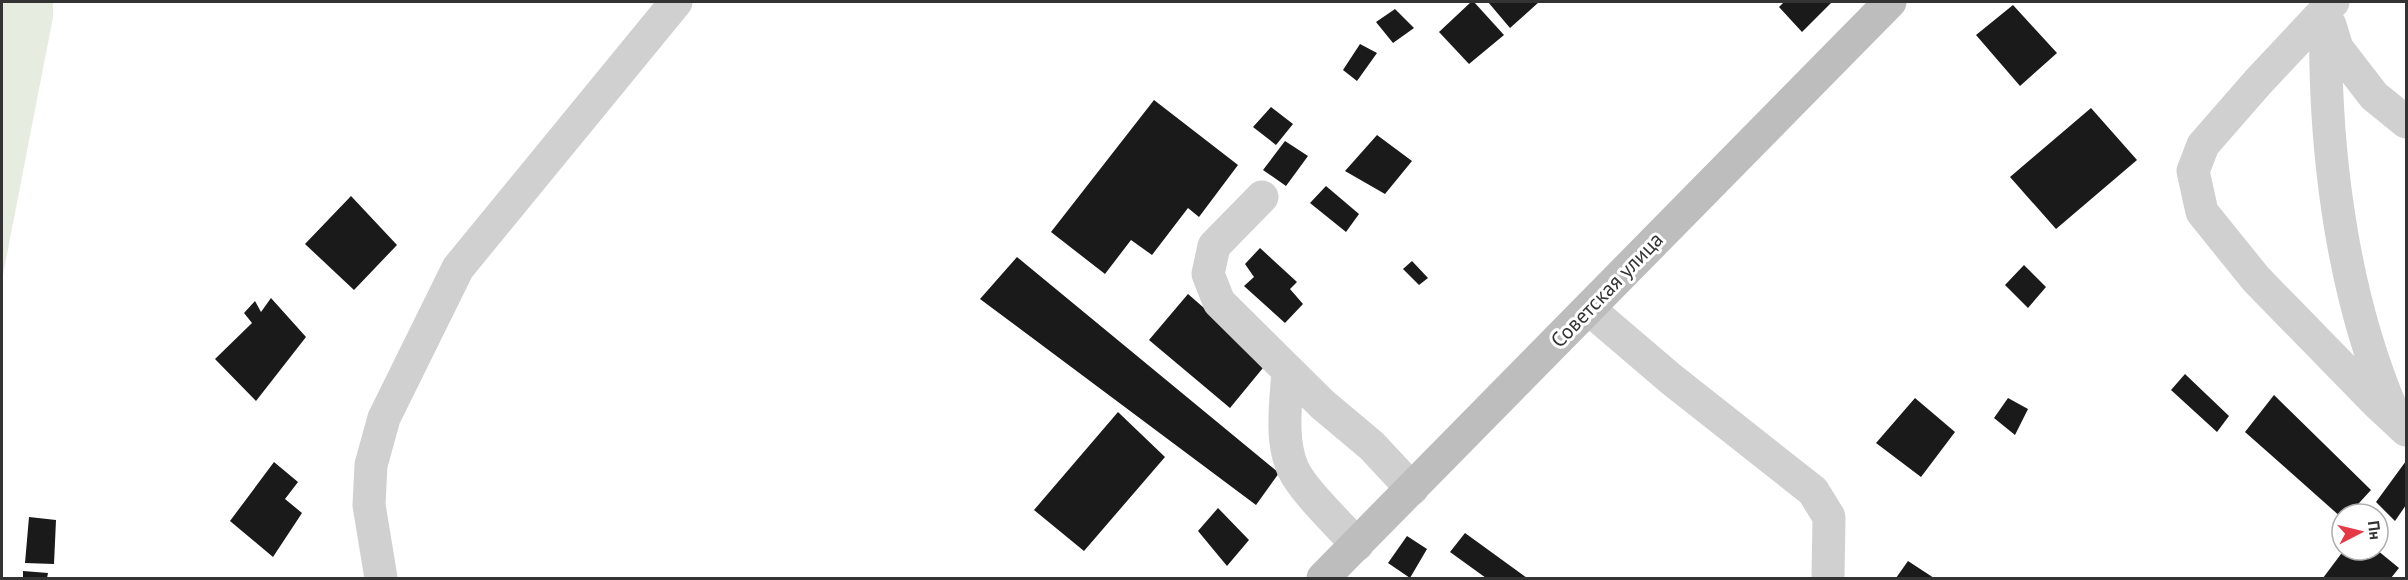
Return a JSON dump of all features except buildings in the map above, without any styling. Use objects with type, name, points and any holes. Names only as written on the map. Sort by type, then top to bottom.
[{"type":"main road","name":"Советская улица","points":[[1323,579],[1890,2]]},
{"type":"street","points":[[381,579],[369,505],[371,465],[384,418],[458,268],[676,2]]},
{"type":"street","points":[[2330,5],[2337,48],[2374,96],[2406,122]]},
{"type":"street","points":[[2330,5],[2203,145],[2193,171],[2202,212],[2256,279],[2402,425]]},
{"type":"street","points":[[2330,5],[2328,111],[2341,235],[2377,376],[2402,425]]},
{"type":"street","points":[[1262,197],[1214,246],[1208,274],[1220,302],[1322,404],[1372,446],[1412,489]]},
{"type":"street","points":[[1589,309],[1671,379],[1813,491],[1829,517],[1828,579]]},
{"type":"street","points":[[1288,371],[1284,416],[1293,469],[1357,545]]},
{"type":"shaded area","points":[[2,2],[53,2],[53,17],[2,280]]}]
